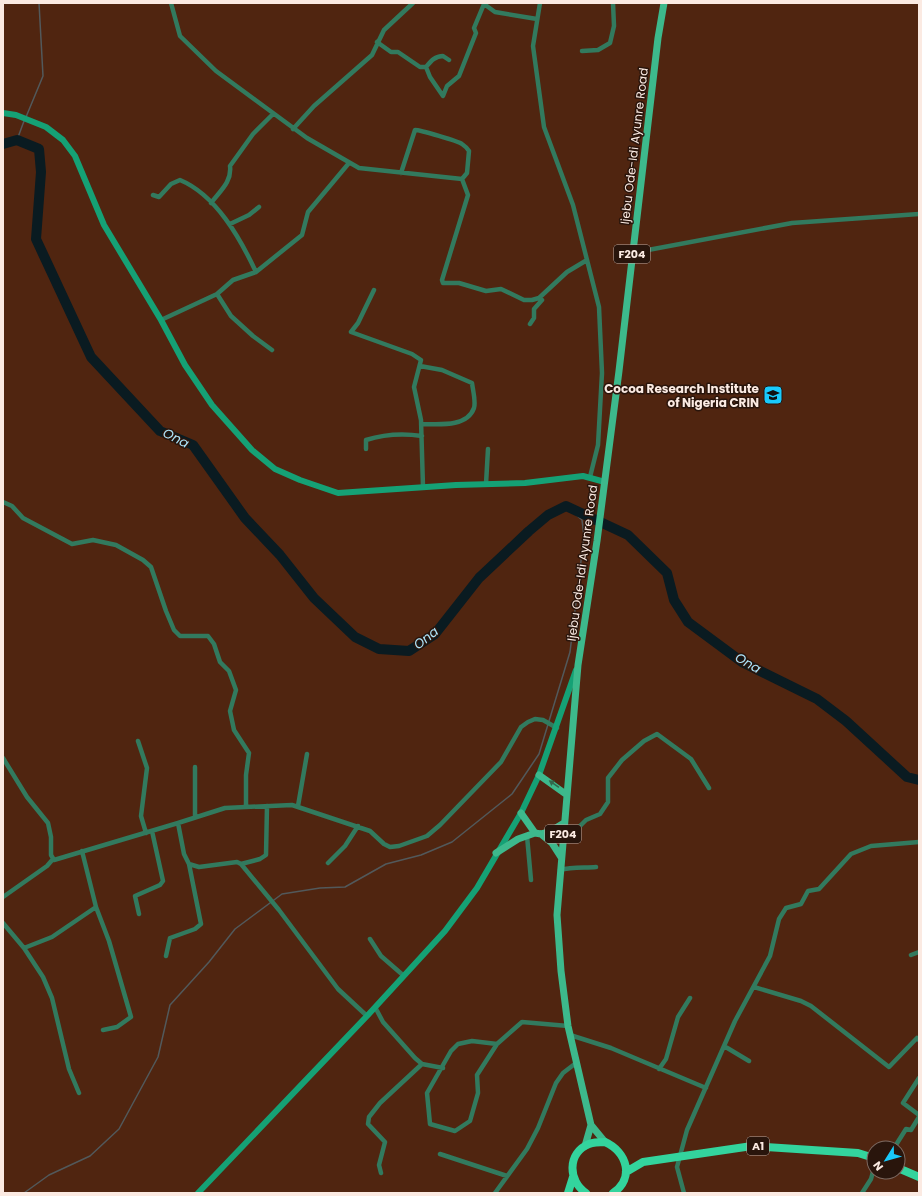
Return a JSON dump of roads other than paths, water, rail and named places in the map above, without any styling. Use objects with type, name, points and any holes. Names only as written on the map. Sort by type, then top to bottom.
[{"type":"highway","points":[[568,1193],[573,1177],[572,1167],[575,1157],[585,1146],[605,1142],[617,1150],[623,1158],[626,1172],[621,1186],[613,1193]]},
{"type":"highway","name":"A1","points":[[623,1158],[643,1162],[752,1146],[858,1153],[866,1156]]},
{"type":"highway","name":"A1","points":[[626,1172],[643,1162]]},
{"type":"highway","points":[[906,1171],[919,1177]]},
{"type":"highway","points":[[573,1177],[578,1186],[585,1193]]},
{"type":"main road","name":"Ijebu Ode-Idi Ayunre Road","points":[[591,1125],[568,1026],[561,971],[557,915],[578,665],[605,482],[658,38],[664,3]]},
{"type":"main road","points":[[539,775],[567,795]]},
{"type":"main road","points":[[521,813],[538,833],[552,843],[561,857]]},
{"type":"main road","points":[[496,853],[508,844],[527,836],[551,831],[564,823]]},
{"type":"main road","name":"F204","points":[[591,1125],[605,1142]]},
{"type":"main road","name":"F204","points":[[585,1146],[591,1125]]},
{"type":"street","points":[[171,3],[180,36],[216,71],[293,129],[349,163],[359,168],[462,178]]},
{"type":"street","points":[[293,129],[314,106],[372,55],[384,30],[413,3]]},
{"type":"street","points":[[426,67],[430,77],[442,96],[447,86],[459,75],[476,33],[474,28],[484,3],[495,12],[537,19]]},
{"type":"street","points":[[540,3],[533,46],[544,128],[573,205],[599,307],[602,373],[598,445],[590,477]]},
{"type":"street","points":[[582,51],[598,50],[610,43],[614,26],[613,3]]},
{"type":"street","points":[[377,42],[390,52],[398,52],[420,67],[426,67]]},
{"type":"street","points":[[426,67],[433,58],[439,56],[443,56],[448,60]]},
{"type":"street","points":[[3,113],[16,115],[46,127],[63,140],[75,156],[104,225],[161,320],[185,365],[212,405],[252,450],[275,469],[300,480],[338,493],[423,487],[525,483],[583,476],[605,482]]},
{"type":"street","points":[[211,203],[228,182],[231,175],[230,166],[253,134],[273,114]]},
{"type":"street","points":[[401,172],[415,130],[422,130],[439,137],[461,143],[469,151],[467,173],[462,178]]},
{"type":"street","points":[[161,320],[216,294],[233,280],[256,272],[302,236],[308,212],[349,163]]},
{"type":"street","points":[[462,178],[468,195],[442,280],[443,283],[459,283],[486,291],[501,290],[524,300],[539,298],[567,272],[587,260]]},
{"type":"street","points":[[153,195],[158,196],[171,184],[180,180],[193,186],[219,209],[230,224],[244,245],[256,272]]},
{"type":"street","points":[[230,224],[249,215],[259,207]]},
{"type":"street","points":[[632,253],[792,223],[919,214]]},
{"type":"street","points":[[374,290],[358,323],[351,332],[412,354],[421,360],[414,387],[422,424],[423,487]]},
{"type":"street","points":[[216,294],[231,316],[253,336],[272,350]]},
{"type":"street","points":[[530,324],[534,318],[534,309],[542,300],[539,298]]},
{"type":"street","points":[[420,366],[442,370],[472,383],[475,402],[474,410],[465,419],[456,422],[422,424]]},
{"type":"street","points":[[366,449],[366,440],[375,437],[392,434],[422,436]]},
{"type":"street","points":[[486,484],[488,449]]},
{"type":"street","points":[[3,502],[12,506],[23,518],[72,544],[93,540],[116,545],[143,560],[151,567],[158,593],[174,630],[180,636],[208,636],[214,644],[220,662],[229,671],[236,690],[230,711],[234,730],[249,752],[246,775],[246,806]]},
{"type":"street","points":[[198,1193],[404,976],[450,925],[477,888],[496,853],[521,813],[539,775],[557,728],[578,665]]},
{"type":"street","points":[[3,897],[47,866],[53,859],[146,833],[225,808],[246,806],[298,806],[370,831],[384,844],[390,847],[399,846],[426,836],[440,825],[502,762],[521,727],[531,720],[543,720],[557,728]]},
{"type":"street","points":[[563,835],[573,833],[586,820],[600,814],[608,802],[608,778],[622,760],[644,741],[658,734],[691,759],[709,788]]},
{"type":"street","points":[[138,741],[147,768],[141,816],[146,833]]},
{"type":"street","points":[[298,806],[307,754]]},
{"type":"street","points":[[3,758],[27,797],[48,823],[51,834],[51,855],[53,859]]},
{"type":"street","points":[[194,767],[195,817]]},
{"type":"street","points":[[241,864],[260,859],[266,855],[267,806]]},
{"type":"street","points":[[166,956],[170,938],[195,929],[201,924],[189,864],[184,854],[178,823]]},
{"type":"street","points":[[328,863],[345,846],[358,826]]},
{"type":"street","points":[[139,914],[136,896],[160,885],[163,881],[152,831]]},
{"type":"street","points":[[527,836],[531,880]]},
{"type":"street","points":[[684,1193],[677,1167],[687,1130],[735,1021],[770,956],[779,919],[786,908],[801,904],[808,891],[819,889],[851,854],[871,846],[919,842]]},
{"type":"street","points":[[82,851],[96,907],[109,941],[131,1016],[116,1027],[103,1030]]},
{"type":"street","points":[[189,864],[199,867],[237,862],[241,864],[279,910],[338,989],[367,1016]]},
{"type":"street","points":[[560,870],[570,867],[574,869],[596,867]]},
{"type":"street","points":[[24,948],[52,937],[96,907]]},
{"type":"street","points":[[3,923],[24,948],[43,977],[52,998],[69,1069],[79,1093]]},
{"type":"street","points":[[370,938],[382,956],[404,976]]},
{"type":"street","points":[[910,955],[918,953]]},
{"type":"street","points":[[754,987],[801,1001],[811,1006],[889,1067],[917,1038],[919,1040]]},
{"type":"street","points":[[659,1069],[666,1059],[678,1017],[690,998]]},
{"type":"street","points":[[375,1007],[396,1038],[422,1064],[443,1068]]},
{"type":"street","points":[[497,1044],[472,1041],[458,1044],[452,1051],[427,1093],[430,1124],[454,1131],[470,1121],[478,1093],[477,1075],[497,1044],[522,1022],[568,1026]]},
{"type":"street","points":[[570,1034],[611,1048],[706,1088]]},
{"type":"street","points":[[724,1046],[750,1061]]},
{"type":"street","points":[[495,1193],[527,1149],[538,1128],[556,1083],[562,1073],[576,1063]]},
{"type":"street","points":[[381,1173],[380,1165],[385,1142],[368,1124],[369,1117],[380,1103],[422,1064]]},
{"type":"street","points":[[899,1140],[906,1129],[911,1130],[919,1116],[903,1103],[919,1078]]},
{"type":"street","points":[[440,1154],[507,1176]]},
{"type":"street","points":[[860,1192],[870,1180]]},
{"type":"waterway","points":[[26,117],[43,76],[39,3]]},
{"type":"waterway","points":[[17,140],[24,121]]},
{"type":"waterway","name":"Ona","points":[[3,144],[17,140],[39,149],[41,172],[36,239],[91,357],[160,431],[193,445],[245,518],[280,555],[314,598],[355,637],[379,649],[409,651],[435,634],[479,578],[529,531],[548,515],[566,506],[628,535],[667,573],[674,600],[688,622],[742,662],[817,699],[846,721],[907,777],[919,780]]},
{"type":"waterway","points":[[24,1193],[49,1175],[90,1156],[119,1129],[158,1057],[170,1005],[209,962],[235,929],[282,894],[320,888],[345,887],[386,864],[421,855],[452,842],[512,794],[539,754],[570,652],[584,536],[582,520],[566,506]]},
{"type":"place","name":"Cocoa Research Institute of Nigeria CRIN","points":[[773,395]]}]
